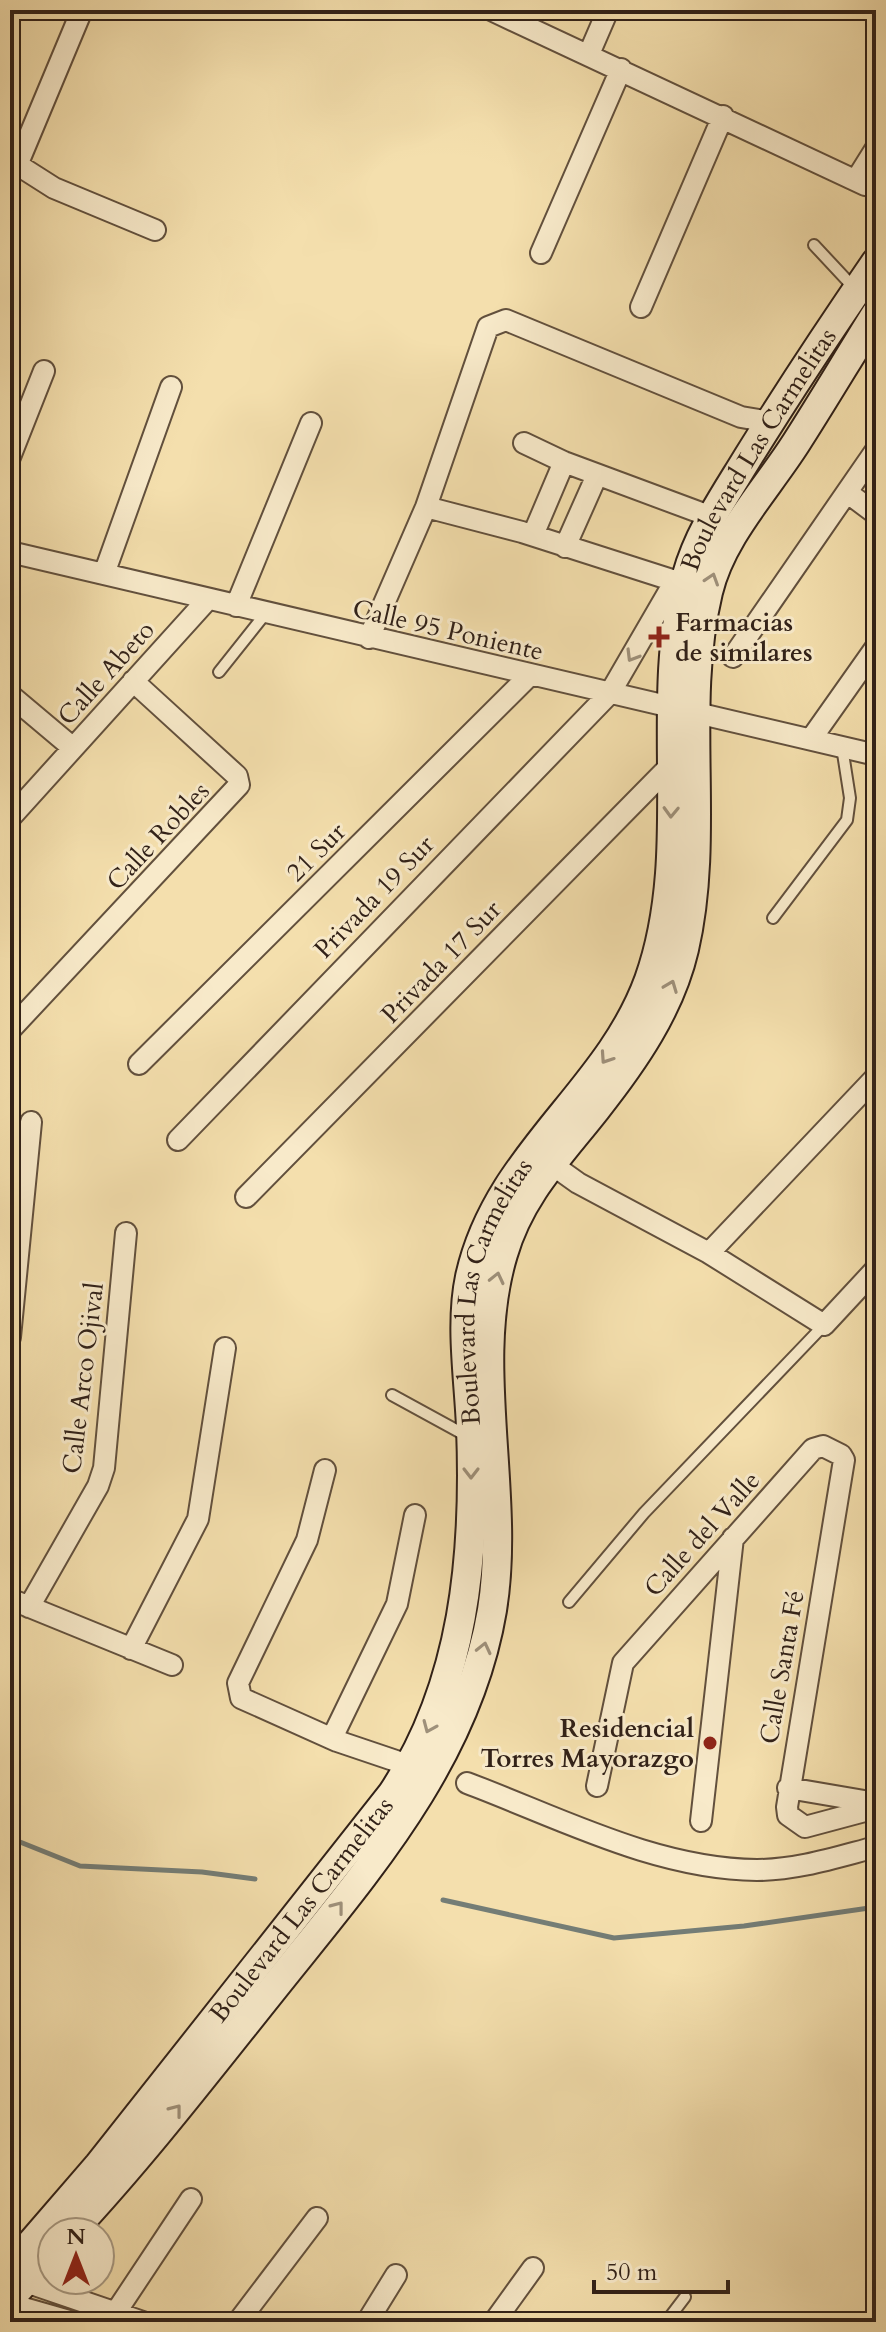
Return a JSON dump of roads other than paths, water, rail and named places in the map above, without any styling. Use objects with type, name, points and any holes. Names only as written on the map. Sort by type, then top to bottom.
[{"type":"main road","name":"Boulevard Las Carmelitas","points":[[13,2286],[99,2165],[411,1766],[438,1705],[466,1600],[471,1534],[468,1290],[484,1230],[550,1163],[629,1066],[656,1023],[677,972],[690,912],[681,579],[712,517],[876,262]]},
{"type":"main road","name":"Boulevard Las Carmelitas","points":[[86,2216],[128,2171],[387,1845],[435,1772],[451,1738],[480,1662],[497,1577],[490,1325],[513,1174],[601,1065],[627,1027],[649,980],[661,938],[667,897],[672,764],[717,564],[876,314]]},
{"type":"main road","points":[[777,412],[811,419]]},
{"type":"main road","points":[[13,2286],[36,2266]]},
{"type":"street","points":[[82,10],[14,161],[54,188],[155,230]]},
{"type":"street","points":[[491,10],[723,116],[868,188],[876,148]]},
{"type":"street","points":[[589,54],[608,10]]},
{"type":"street","points":[[541,253],[621,69]]},
{"type":"street","points":[[641,307],[723,116]]},
{"type":"street","points":[[369,638],[426,507],[488,327],[506,320],[741,417],[777,412]]},
{"type":"street","points":[[10,457],[44,371]]},
{"type":"street","points":[[104,574],[171,387]]},
{"type":"street","points":[[236,606],[311,423]]},
{"type":"street","points":[[524,443],[597,475],[712,517]]},
{"type":"street","points":[[733,657],[876,450]]},
{"type":"street","points":[[533,535],[564,462]]},
{"type":"street","points":[[565,547],[597,475]]},
{"type":"street","points":[[848,493],[876,514]]},
{"type":"street","points":[[426,507],[533,535],[605,561],[681,579]]},
{"type":"street","name":"Calle 95 Poniente","points":[[10,552],[876,755]]},
{"type":"street","name":"Privada 19 Sur","points":[[178,1140],[610,693],[681,579]]},
{"type":"street","name":"Calle Abeto","points":[[10,818],[208,599]]},
{"type":"street","points":[[811,739],[876,647]]},
{"type":"street","name":"21 Sur","points":[[139,1064],[529,676]]},
{"type":"street","name":"Calle Robles","points":[[10,1030],[239,785],[237,776],[133,681]]},
{"type":"street","points":[[10,695],[73,748]]},
{"type":"street","name":"Privada 17 Sur","points":[[246,1197],[672,764]]},
{"type":"street","points":[[709,1253],[876,1077]]},
{"type":"street","points":[[10,1337],[31,1122]]},
{"type":"street","points":[[550,1163],[578,1183],[709,1253],[824,1325],[876,1269]]},
{"type":"street","name":"Calle Arco Ojival","points":[[20,1603],[98,1486],[104,1468],[126,1233]]},
{"type":"street","points":[[131,1649],[198,1519],[225,1348]]},
{"type":"street","name":"Calle del Valle","points":[[597,1786],[618,1673],[623,1663],[813,1449],[823,1446]]},
{"type":"street","name":"Calle Santa Fé","points":[[823,1446],[841,1455],[844,1460],[788,1788],[788,1815],[805,1827],[876,1806]]},
{"type":"street","points":[[325,1470],[307,1540],[238,1683],[241,1698],[332,1738],[411,1766]]},
{"type":"street","points":[[332,1738],[397,1604],[415,1515]]},
{"type":"street","points":[[701,1821],[733,1538]]},
{"type":"street","points":[[20,1603],[172,1665]]},
{"type":"street","points":[[467,1783],[674,1860],[712,1868],[760,1870],[807,1865],[876,1847]]},
{"type":"street","points":[[788,1788],[876,1806]]},
{"type":"street","points":[[116,2312],[191,2199]]},
{"type":"street","points":[[238,2322],[317,2218]]},
{"type":"street","points":[[494,2322],[533,2268]]},
{"type":"street","points":[[367,2322],[396,2275]]},
{"type":"street","points":[[13,2286],[116,2312],[143,2322]]},
{"type":"street","points":[[13,2286],[73,2322]]},
{"type":"lane","points":[[814,245],[857,290]]},
{"type":"lane","points":[[219,672],[266,613]]},
{"type":"lane","points":[[773,918],[847,820],[850,798],[842,747]]},
{"type":"lane","points":[[569,1602],[644,1513],[824,1325]]},
{"type":"lane","points":[[392,1395],[471,1438]]},
{"type":"lane","points":[[666,2322],[685,2297]]},
{"type":"waterway","points":[[10,1838],[80,1866],[202,1872],[255,1879]]},
{"type":"waterway","points":[[443,1900],[614,1938],[744,1926],[876,1907]]},
{"type":"place","name":"Farmacias de similares","points":[[659,637]]},
{"type":"place","name":"Residencial Torres Mayorazgo","points":[[710,1743]]}]
